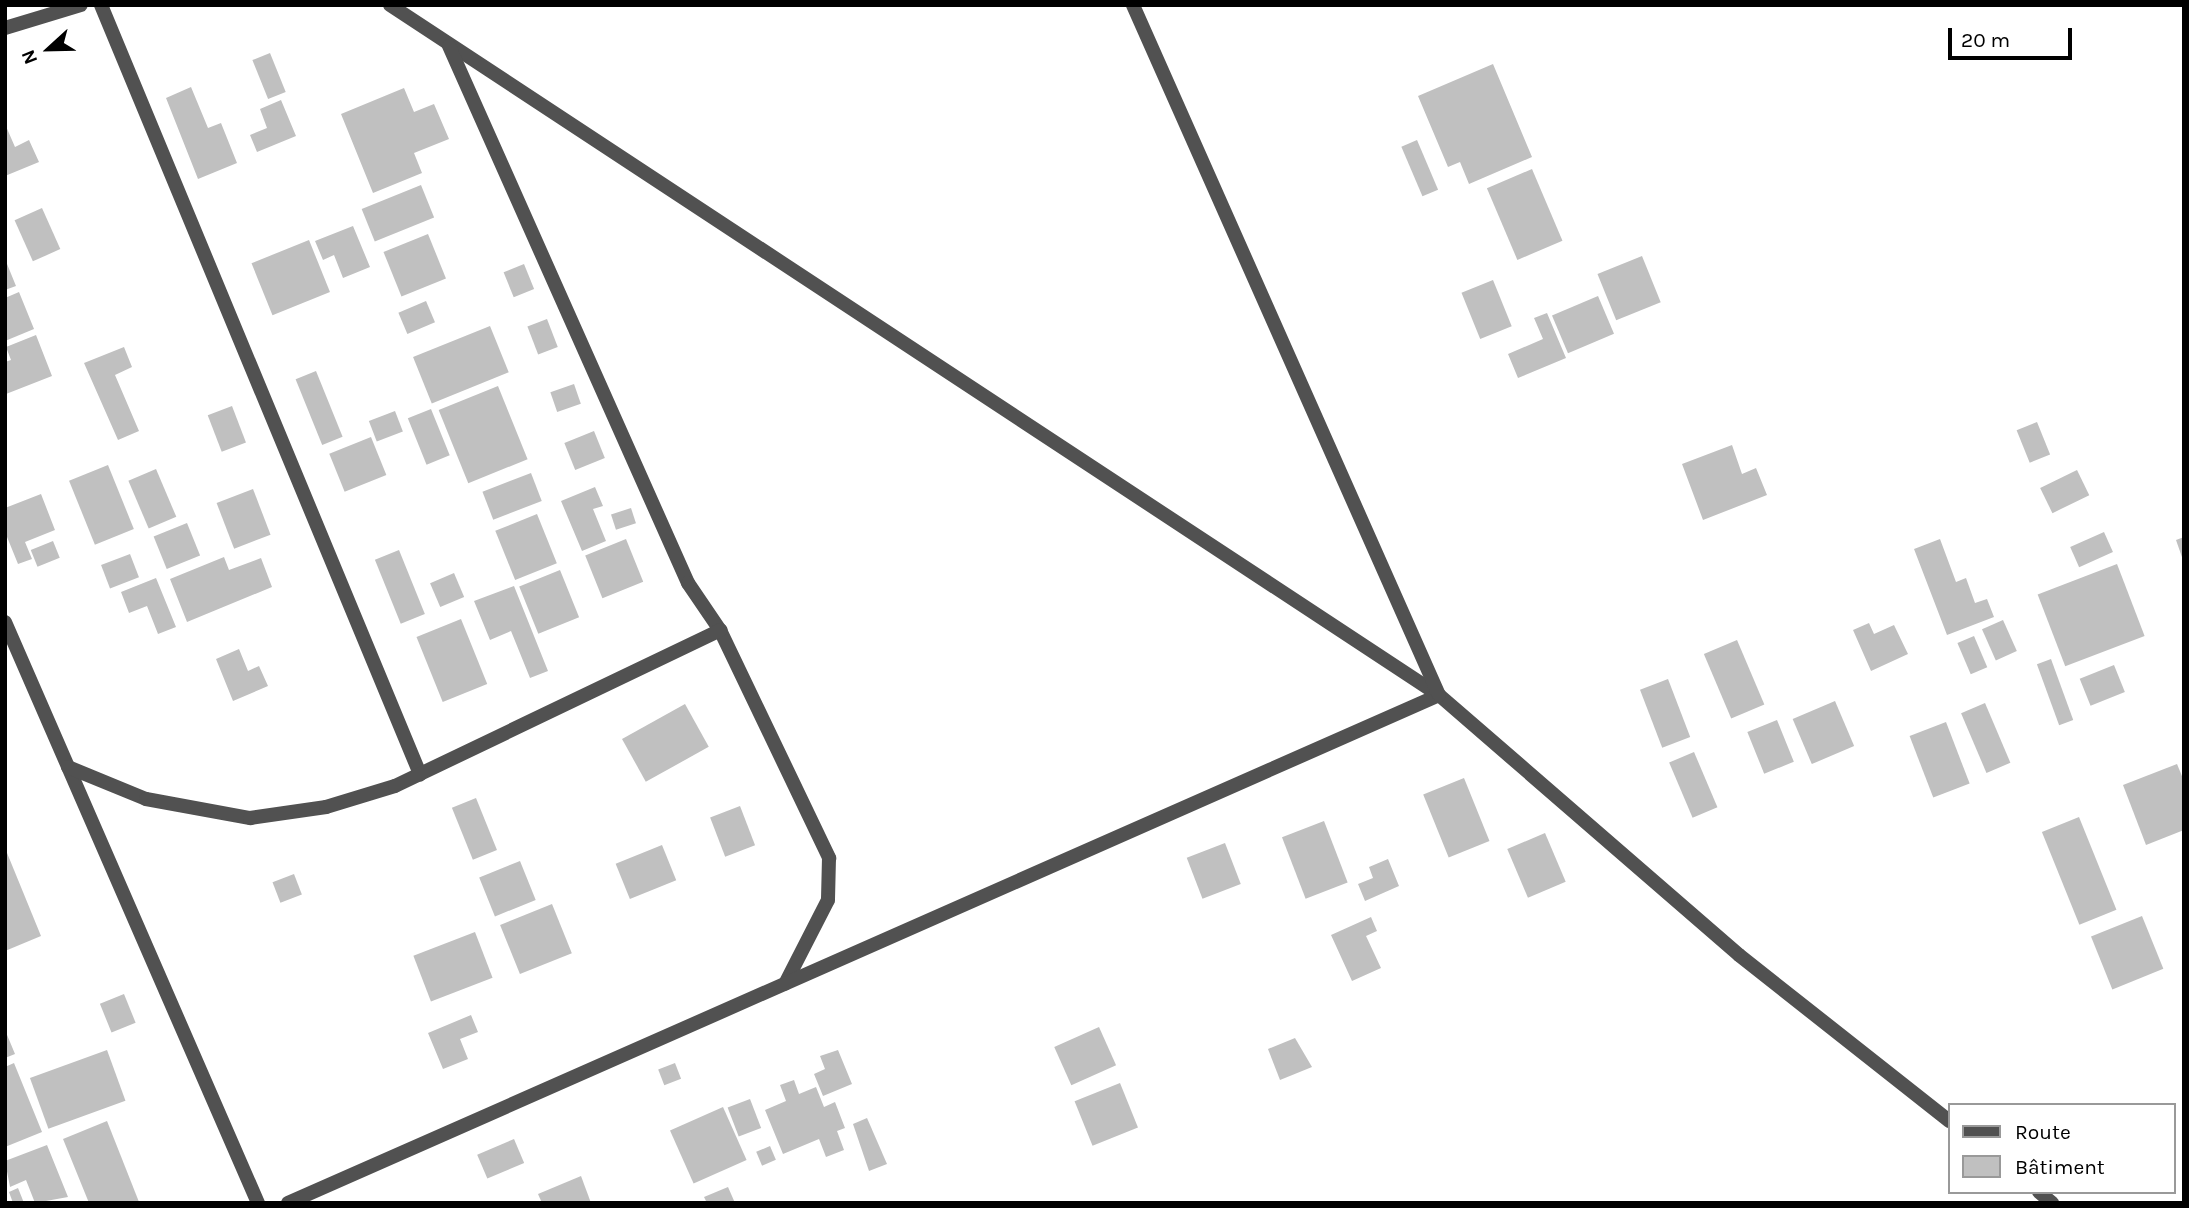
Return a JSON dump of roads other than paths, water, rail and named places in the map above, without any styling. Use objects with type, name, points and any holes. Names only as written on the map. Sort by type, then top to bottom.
[{"type":"street","points":[[5,28],[81,5]]},
{"type":"street","points":[[101,5],[420,774]]},
{"type":"street","points":[[390,5],[1439,695],[1739,955],[1948,1120]]},
{"type":"street","points":[[1133,5],[1439,695]]},
{"type":"street","points":[[449,44],[688,583],[720,631],[829,859],[828,900],[785,984]]},
{"type":"street","points":[[5,622],[258,1203]]},
{"type":"street","points":[[68,767],[146,799],[250,818],[327,807],[420,774],[720,631]]},
{"type":"street","points":[[288,1203],[1439,695]]}]
